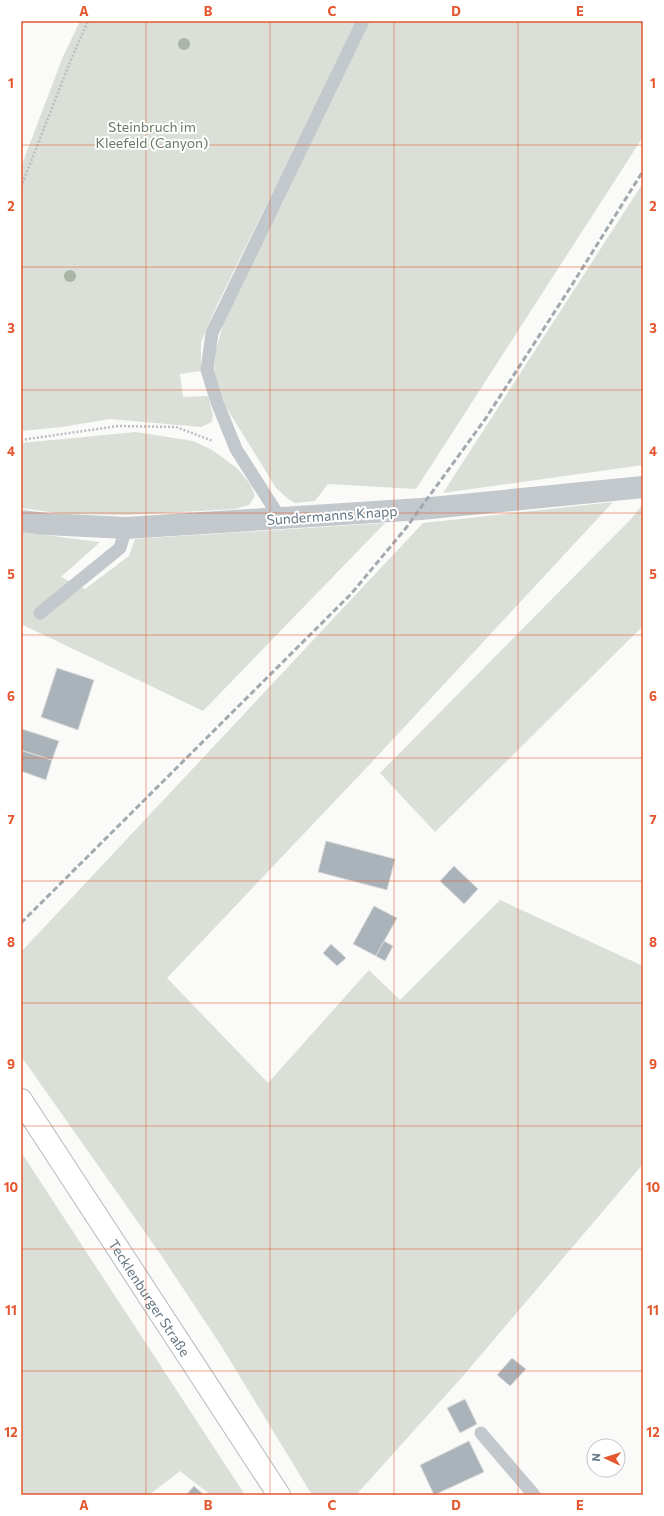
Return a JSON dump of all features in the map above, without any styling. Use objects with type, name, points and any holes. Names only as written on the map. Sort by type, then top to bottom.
[{"type":"main road","name":"Tecklenburger Straße","points":[[21,1100],[279,1495]]},
{"type":"street","name":"Sundermanns Knapp","points":[[21,520],[46,524],[126,528],[422,509],[643,487]]},
{"type":"lane","points":[[280,518],[236,449],[217,402],[207,370],[212,333],[363,21]]},
{"type":"lane","points":[[40,613],[120,548],[126,528]]},
{"type":"lane","points":[[481,1433],[534,1495]]},
{"type":"path","points":[[21,187],[70,62],[88,21]]},
{"type":"path","points":[[21,440],[118,426],[176,427],[236,449]]},
{"type":"green space","name":"Steinbruch im Kleefeld (Canyon)","points":[[80,21],[357,21],[218,303],[201,342],[201,371],[180,374],[183,397],[208,396],[213,415],[212,422],[201,427],[110,419],[62,427],[21,431],[21,167],[62,59]]},
{"type":"green space","points":[[367,21],[643,21],[643,137],[416,489],[328,484],[315,501],[295,503],[276,488],[226,407],[214,373],[216,350],[224,321]]},
{"type":"green space","points":[[643,183],[643,465],[443,493]]},
{"type":"green space","points":[[136,432],[193,441],[212,450],[237,468],[250,484],[255,496],[249,505],[235,509],[129,515],[64,514],[21,508],[21,443]]},
{"type":"green space","points":[[613,502],[371,763],[167,978],[268,1083],[369,970],[400,1000],[500,900],[643,966],[643,1164],[463,1376],[356,1495],[312,1495],[220,1344],[161,1255],[21,1056],[21,952],[423,523]]},
{"type":"green space","points":[[643,504],[643,626],[435,832],[380,773],[631,519]]},
{"type":"green space","points":[[385,523],[203,711],[21,624],[21,532],[100,542],[61,577],[85,589],[129,556],[135,539]]},
{"type":"green space","points":[[21,1152],[245,1495],[211,1495],[180,1471],[149,1495],[21,1495]]},
{"type":"building","points":[[57,668],[94,680],[78,730],[41,717]]},
{"type":"building","points":[[22,729],[59,741],[52,760],[21,750]]},
{"type":"building","points":[[23,751],[52,760],[46,780],[21,771],[21,755]]},
{"type":"building","points":[[326,841],[395,859],[387,890],[318,872]]},
{"type":"building","points":[[454,866],[478,889],[464,904],[440,881]]},
{"type":"building","points":[[374,906],[397,918],[376,956],[353,944]]},
{"type":"building","points":[[384,941],[393,946],[385,961],[376,956]]},
{"type":"building","points":[[331,944],[346,958],[337,966],[323,953]]},
{"type":"building","points":[[512,1358],[526,1369],[510,1386],[497,1375]]},
{"type":"building","points":[[465,1399],[477,1424],[460,1433],[447,1408]]},
{"type":"building","points":[[469,1441],[484,1472],[434,1495],[420,1465]]},
{"type":"building","points":[[194,1486],[204,1495],[186,1495]]},
{"type":"railway","points":[[21,923],[351,594],[406,528],[486,418],[643,171]]}]
